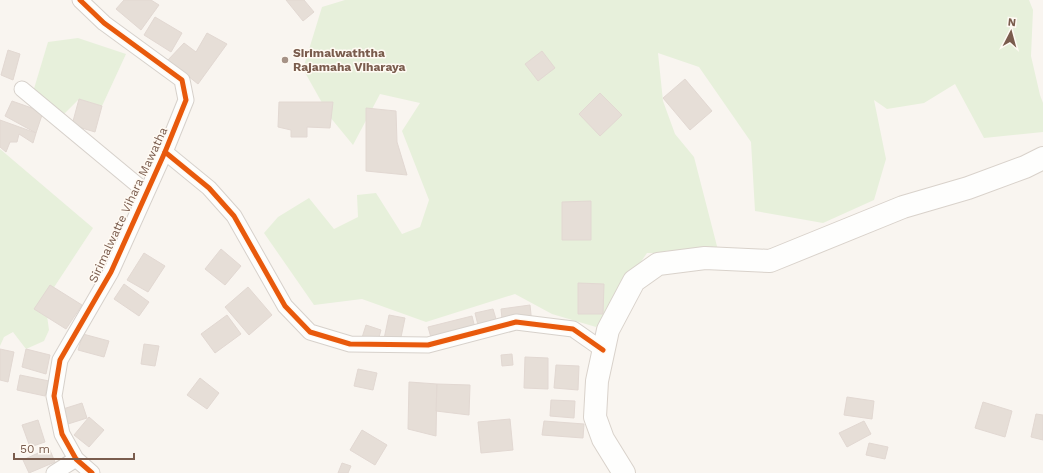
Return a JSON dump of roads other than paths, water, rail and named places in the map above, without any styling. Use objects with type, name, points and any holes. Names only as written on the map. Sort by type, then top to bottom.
[{"type":"main road","points":[[624,473],[603,439],[595,417],[597,382],[608,330],[634,281],[658,264],[705,258],[770,261],[903,207],[968,188],[1025,167],[1043,158]]},
{"type":"street","name":"Sirimalwatte Vihara Mawatha","points":[[80,0],[104,23],[182,80],[186,100],[165,152],[111,272],[60,360],[54,396],[62,434],[76,459],[92,473]]},
{"type":"street","points":[[22,89],[146,192]]},
{"type":"street","points":[[165,152],[209,188],[234,216],[285,306],[310,332],[350,344],[428,345],[516,322],[574,329],[603,350]]},
{"type":"street","points":[[54,473],[76,459]]},
{"type":"place","name":"Sirimalwaththa Rajamaha Viharaya","points":[[285,60]]}]
